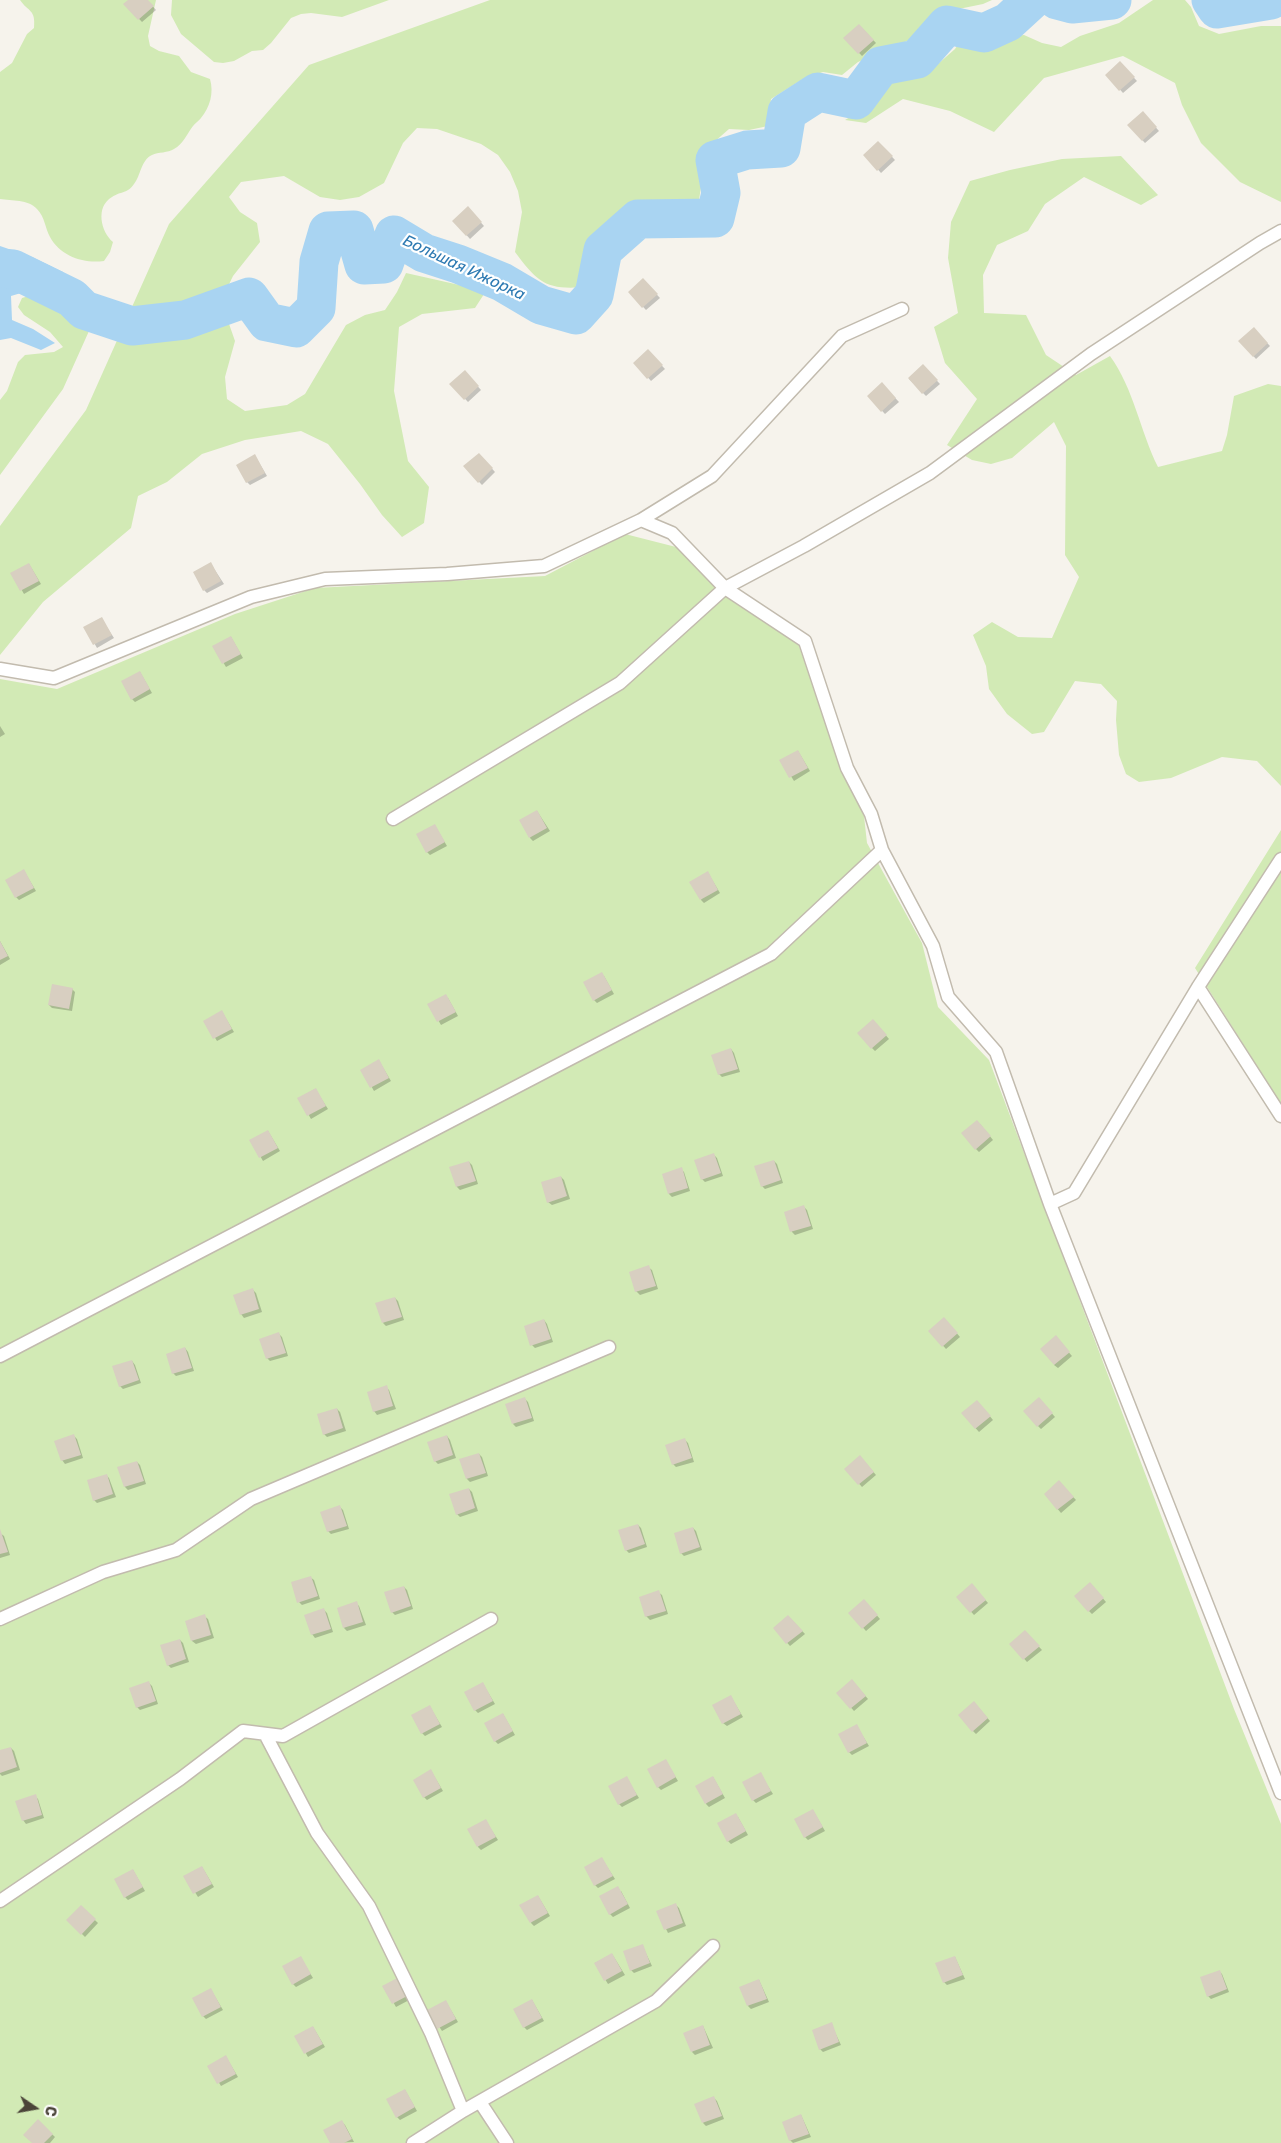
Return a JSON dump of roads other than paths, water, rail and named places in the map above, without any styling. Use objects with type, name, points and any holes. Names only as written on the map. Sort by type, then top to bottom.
[{"type":"lane","points":[[393,819],[620,683],[725,588],[804,546],[930,473],[1091,354],[1281,231]]},
{"type":"lane","points":[[0,669],[54,678],[251,597],[325,578],[447,574],[544,566],[640,520],[712,476],[842,336],[902,310]]},
{"type":"lane","points":[[640,520],[672,533],[725,588],[805,641],[847,768],[871,814],[882,850],[934,946],[948,997],[996,1052],[1050,1204],[1281,1793]]},
{"type":"lane","points":[[0,1356],[771,954],[882,850]]},
{"type":"lane","points":[[1050,1204],[1074,1193],[1198,987],[1281,859]]},
{"type":"lane","points":[[1198,987],[1281,1116]]},
{"type":"lane","points":[[0,1619],[103,1572],[176,1550],[251,1499],[609,1347]]},
{"type":"lane","points":[[0,1901],[180,1779],[243,1731],[283,1736],[492,1619]]},
{"type":"lane","points":[[265,1734],[317,1833],[369,1906],[431,2033],[463,2111]]},
{"type":"lane","points":[[413,2143],[463,2111],[656,2001],[713,1946]]},
{"type":"lane","points":[[480,2102],[507,2143]]},
{"type":"water","points":[[0,246],[32,257],[63,272],[77,289],[72,298],[66,302],[31,290],[11,296],[12,320],[33,329],[55,343],[41,350],[11,338],[0,340]]},
{"type":"waterway","name":"Большая Ижорка","points":[[0,268],[13,269],[72,298],[84,310],[132,326],[185,320],[249,297],[267,322],[296,328],[316,308],[319,262],[328,231],[354,230],[364,265],[384,264],[394,235],[424,253],[458,264],[502,282],[541,305],[576,315],[594,295],[603,250],[638,219],[715,218],[721,193],[715,160],[747,150],[781,148],[787,112],[818,92],[856,100],[881,66],[917,59],[947,25],[984,33],[1008,22],[1032,0]]},
{"type":"waterway","name":"Большая Ижорка","points":[[1057,0],[1072,4],[1112,0]]},
{"type":"waterway","name":"Большая Ижорка","points":[[1211,0],[1217,9],[1271,0]]}]
